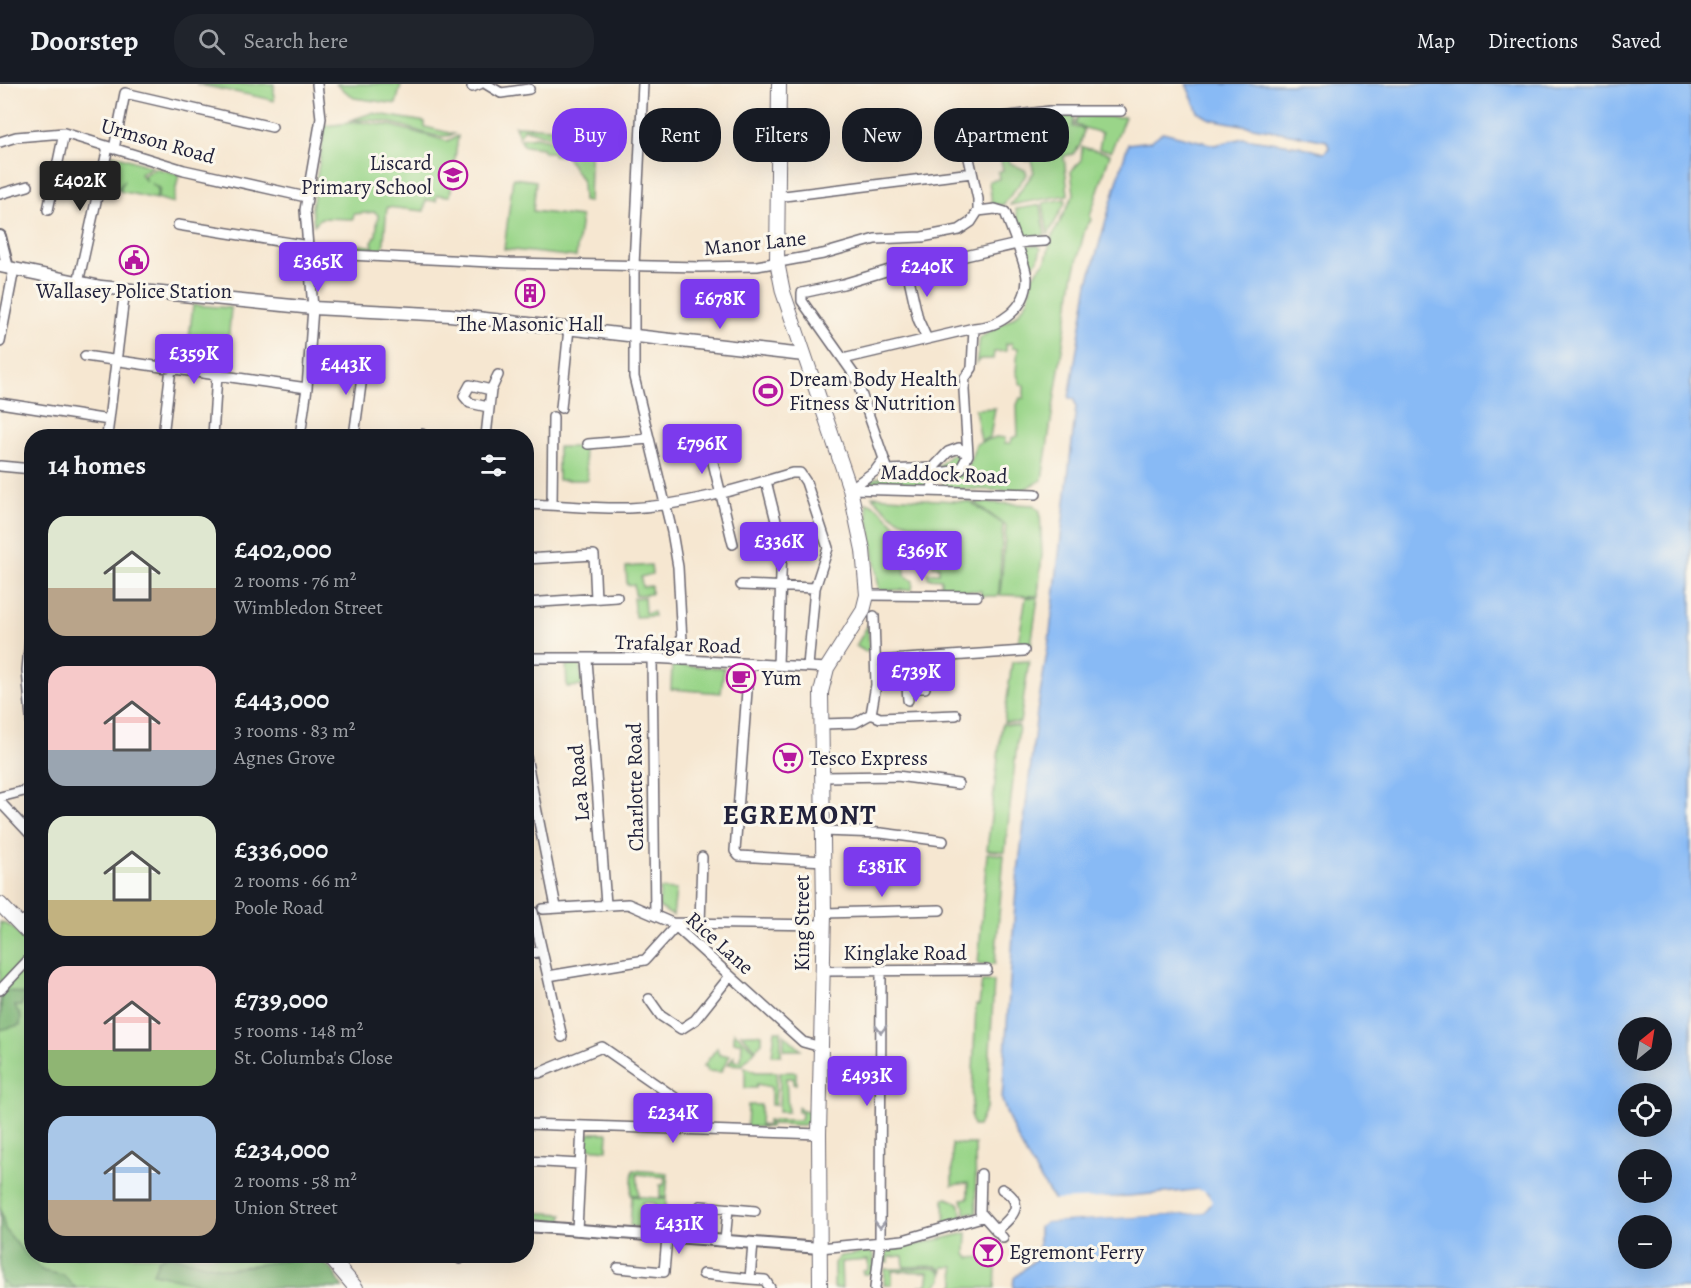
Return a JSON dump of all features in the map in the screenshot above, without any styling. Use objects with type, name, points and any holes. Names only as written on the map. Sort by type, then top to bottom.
[{"type":"main road","name":"King Street","points":[[779,84],[777,262],[783,292],[850,489],[863,550],[869,614],[827,668],[820,692],[824,861],[819,1134],[820,1288]]},
{"type":"main road","points":[[7,268],[78,283],[125,289],[313,308],[450,315],[804,355]]},
{"type":"main road","points":[[0,904],[24,929]]},
{"type":"main road","points":[[336,1263],[356,1288]]},
{"type":"street","points":[[301,429],[308,388],[313,308],[306,197],[321,118],[317,84]]},
{"type":"street","points":[[486,84],[501,93],[529,89]]},
{"type":"street","points":[[643,84],[634,265],[634,377],[678,567],[683,660]]},
{"type":"street","points":[[78,283],[125,93],[272,127]]},
{"type":"street","points":[[843,359],[974,328],[987,328],[1012,313],[1023,298],[1027,278],[1005,212],[995,209],[978,211],[961,122],[1050,111],[1121,111]]},
{"type":"street","points":[[48,210],[64,134]]},
{"type":"street","name":"Urmson Road","points":[[0,142],[16,137],[64,134],[184,170],[306,197]]},
{"type":"street","points":[[776,197],[972,173]]},
{"type":"street","points":[[0,194],[28,186]]},
{"type":"street","name":"Manor Lane","points":[[178,225],[309,249],[454,261],[700,267],[777,262],[823,254],[875,239],[922,237],[959,230],[970,222],[978,211]]},
{"type":"street","points":[[0,236],[7,268],[0,342]]},
{"type":"street","points":[[968,455],[959,448],[948,452],[933,468],[888,470],[862,391],[843,359],[802,301],[802,293],[843,284],[906,265],[1016,247],[1026,242],[1045,241]]},
{"type":"street","points":[[906,265],[918,319],[927,339]]},
{"type":"street","points":[[108,429],[125,289]]},
{"type":"street","points":[[561,408],[569,327]]},
{"type":"street","points":[[932,491],[933,482],[939,473],[960,470],[968,455],[965,378],[972,368],[974,328]]},
{"type":"street","points":[[355,429],[365,355]]},
{"type":"street","points":[[85,356],[308,388]]},
{"type":"street","points":[[164,429],[171,368]]},
{"type":"street","points":[[214,429],[218,375]]},
{"type":"street","points":[[486,429],[491,390],[498,375]]},
{"type":"street","points":[[488,407],[470,403],[464,396],[470,385],[491,390]]},
{"type":"street","points":[[0,403],[109,420]]},
{"type":"street","points":[[552,505],[553,417]]},
{"type":"street","points":[[588,444],[649,439]]},
{"type":"street","points":[[710,450],[733,544]]},
{"type":"street","points":[[850,489],[875,471],[884,459]]},
{"type":"street","points":[[0,466],[24,468]]},
{"type":"street","points":[[534,504],[621,508],[665,504],[721,494],[792,473],[800,473],[806,482],[828,548],[815,588],[808,666]]},
{"type":"street","points":[[766,481],[782,545],[778,665]]},
{"type":"street","name":"Maddock Road","points":[[850,489],[1036,494]]},
{"type":"street","points":[[534,559],[594,555],[596,599]]},
{"type":"street","points":[[741,585],[815,588]]},
{"type":"street","points":[[867,595],[977,596]]},
{"type":"street","points":[[534,603],[617,597]]},
{"type":"street","points":[[822,723],[855,723],[871,714],[875,703],[876,661],[869,614]]},
{"type":"street","points":[[876,661],[1024,651]]},
{"type":"street","name":"Trafalgar Road","points":[[534,658],[587,660],[652,658],[827,668]]},
{"type":"street","name":"Charlotte Road","points":[[652,658],[655,915]]},
{"type":"street","points":[[905,659],[908,700]]},
{"type":"street","name":"Lea Road","points":[[587,660],[606,904]]},
{"type":"street","points":[[749,664],[735,851],[739,856],[824,861]]},
{"type":"street","points":[[907,688],[925,688]]},
{"type":"street","points":[[871,714],[880,718],[956,715]]},
{"type":"street","points":[[823,777],[897,776],[958,784]]},
{"type":"street","points":[[0,796],[24,791]]},
{"type":"street","points":[[534,798],[556,907]]},
{"type":"street","points":[[0,802],[24,828]]},
{"type":"street","points":[[822,831],[881,833],[943,841]]},
{"type":"street","points":[[700,924],[702,857]]},
{"type":"street","name":"Rice Lane","points":[[543,909],[628,904],[655,915],[674,925],[802,1042],[821,1047]]},
{"type":"street","points":[[548,976],[645,960],[674,925],[824,919],[940,910]]},
{"type":"street","points":[[534,916],[562,1037]]},
{"type":"street","points":[[18,923],[24,920]]},
{"type":"street","points":[[534,952],[542,951]]},
{"type":"street","points":[[0,990],[24,964]]},
{"type":"street","name":"Kinglake Road","points":[[823,971],[987,970]]},
{"type":"street","points":[[875,1288],[880,1244],[881,971]]},
{"type":"street","points":[[649,999],[661,1016],[681,1029],[695,1020],[730,976]]},
{"type":"street","points":[[539,1073],[602,1047],[684,1104],[678,1130]]},
{"type":"street","points":[[534,1124],[819,1134]]},
{"type":"street","points":[[577,1230],[582,1127]]},
{"type":"street","points":[[534,1161],[580,1164]]},
{"type":"street","points":[[981,1174],[979,1205],[982,1217],[1000,1235],[1012,1218],[1015,1208],[1013,1198],[1002,1189]]},
{"type":"street","points":[[700,1206],[755,1210]]},
{"type":"street","points":[[725,1241],[728,1209]]},
{"type":"street","points":[[534,1227],[820,1248],[880,1244],[919,1237],[982,1217]]},
{"type":"street","points":[[618,1268],[664,1272],[667,1237]]},
{"type":"street","points":[[750,1279],[753,1243]]},
{"type":"street","points":[[703,1274],[765,1280],[770,1288]]},
{"type":"green space","points":[[196,84],[274,84],[274,101],[264,98]]},
{"type":"green space","points":[[336,84],[401,85],[396,104],[354,98]]},
{"type":"green space","points":[[372,113],[425,122],[425,127],[454,134],[441,136],[383,122],[348,121]]},
{"type":"green space","points":[[1069,116],[1074,116],[1073,127],[1084,129],[1080,145],[1073,154],[1069,155]]},
{"type":"green space","points":[[1078,116],[1125,117],[1111,151],[1099,149],[1102,133],[1075,125]]},
{"type":"green space","points":[[359,122],[393,126],[447,141],[458,136],[454,166],[449,175],[452,181],[450,196],[437,195],[436,201],[426,200],[424,211],[387,207],[383,251],[374,250],[372,242],[376,235],[378,215],[375,212],[354,214],[353,219],[321,218],[314,225],[312,207],[325,126]]},
{"type":"green space","points":[[515,126],[552,128],[552,137],[524,129],[519,137]]},
{"type":"green space","points":[[536,137],[552,141],[552,152],[544,152],[542,148],[524,146],[520,139]]},
{"type":"green space","points":[[1082,147],[1110,154],[1090,216],[1091,220],[1085,229],[1073,278],[1042,480],[1021,491],[942,488],[944,478],[967,471],[976,444],[996,437],[1005,438],[1005,443],[1011,443],[1012,438],[1018,436],[1017,405],[1020,398],[1024,398],[1024,385],[1021,385],[1016,372],[1018,348],[1012,348],[1012,343],[1006,344],[1006,351],[994,352],[993,359],[980,359],[976,364],[980,338],[1017,315],[1028,300],[1032,277],[1046,260],[1051,239],[1074,194],[1071,171],[1081,161]]},
{"type":"green space","points":[[112,154],[152,167],[140,174],[146,181],[143,176],[155,168],[179,174],[173,203],[157,198],[160,189],[151,183],[158,189],[156,199],[119,191],[124,180],[118,189],[109,187],[110,181],[107,180]]},
{"type":"green space","points":[[570,162],[590,162],[589,202],[583,201],[582,181]]},
{"type":"green space","points":[[1001,162],[1010,162],[1025,170],[1027,174],[1003,205],[992,204],[989,181],[999,179],[998,172],[1003,170]]},
{"type":"green space","points":[[1032,162],[1065,162],[1068,195],[1010,205],[1034,172]]},
{"type":"green space","points":[[513,178],[536,181],[533,211],[581,217],[576,257],[504,249]]},
{"type":"green space","points":[[1065,199],[1066,201],[1048,235],[1043,203]]},
{"type":"green space","points":[[1041,205],[1045,235],[1021,239],[1016,209]]},
{"type":"green space","points":[[327,242],[370,246],[373,249],[371,252],[320,248]]},
{"type":"green space","points":[[1025,245],[1037,245],[1041,248],[1038,260],[1029,270],[1022,249]]},
{"type":"green space","points":[[193,305],[231,308],[228,345],[189,339]]},
{"type":"green space","points":[[995,408],[990,437],[981,441],[975,409]]},
{"type":"green space","points":[[558,447],[583,447],[588,480],[558,480]]},
{"type":"green space","points":[[956,453],[962,459],[960,466],[926,486],[871,482],[872,479],[879,477],[929,472]]},
{"type":"green space","points":[[872,496],[970,502],[1003,524],[997,596],[981,596],[981,591],[941,590],[941,579],[928,578],[928,573],[939,573],[939,566],[933,566],[933,536],[939,536],[939,528],[901,521]]},
{"type":"green space","points":[[866,502],[882,511],[900,533],[905,575],[913,581],[912,590],[879,590]]},
{"type":"green space","points":[[974,502],[1034,505],[1040,511],[1042,555],[1038,596],[1000,595],[1006,526]]},
{"type":"green space","points":[[651,565],[652,574],[641,577],[642,587],[651,586],[651,594],[635,595],[634,585],[627,585],[626,567]]},
{"type":"green space","points":[[644,597],[645,613],[653,612],[654,616],[635,617],[633,598]]},
{"type":"green space","points":[[1026,597],[1038,598],[1031,646],[1017,649]]},
{"type":"green space","points":[[868,625],[869,649],[866,652],[856,646]]},
{"type":"green space","points":[[1029,661],[1020,723],[1004,722],[1012,662]]},
{"type":"green space","points":[[580,664],[582,686],[567,687],[566,665]]},
{"type":"green space","points":[[672,665],[724,668],[721,693],[671,689]]},
{"type":"green space","points":[[1002,724],[1019,726],[1005,852],[987,850]]},
{"type":"green space","points":[[987,853],[1004,855],[995,964],[978,964]]},
{"type":"green space","points":[[660,889],[676,890],[673,916],[659,907]]},
{"type":"green space","points":[[0,922],[12,927],[24,940],[24,1263],[322,1263],[343,1288],[0,1288]]},
{"type":"green space","points":[[982,981],[994,981],[987,1106],[978,1126],[973,1126],[971,1118],[976,1005],[979,1005]]},
{"type":"green space","points":[[2,989],[24,994],[21,1006],[15,1006],[21,1017],[20,1025],[0,1030]]},
{"type":"green space","points":[[775,1031],[781,1031],[781,1055],[772,1055]]},
{"type":"green space","points":[[734,1032],[755,1050],[742,1065],[728,1064],[734,1056],[734,1061],[741,1061],[742,1042],[734,1042]]},
{"type":"green space","points":[[741,1034],[762,1034],[762,1042],[756,1049]]},
{"type":"green space","points":[[784,1034],[801,1050],[784,1050]]},
{"type":"green space","points":[[717,1048],[719,1055],[730,1055],[721,1072],[707,1071],[707,1067],[703,1067]]},
{"type":"green space","points":[[745,1067],[756,1072],[777,1072],[775,1105],[771,1105],[771,1087],[757,1084],[756,1088],[745,1088]]},
{"type":"green space","points":[[780,1072],[796,1072],[796,1084],[793,1084],[793,1078],[786,1078],[788,1112],[779,1112]]},
{"type":"green space","points":[[748,1105],[761,1105],[760,1125],[767,1126],[770,1120],[770,1127],[747,1127]]},
{"type":"green space","points":[[798,1107],[802,1111],[809,1111],[809,1121],[804,1125],[772,1124],[773,1120],[801,1120],[802,1113],[798,1112]]},
{"type":"green space","points":[[608,1133],[607,1150],[587,1148],[588,1135]]},
{"type":"green space","points":[[952,1144],[975,1144],[976,1214],[970,1212],[966,1215],[962,1199],[968,1198],[968,1183],[952,1185]]},
{"type":"green space","points":[[633,1170],[668,1173],[666,1198],[660,1197],[660,1185],[664,1185],[665,1177],[637,1174],[639,1195],[631,1195]]},
{"type":"green space","points":[[632,1196],[666,1199],[664,1229],[649,1228],[650,1215],[654,1215],[655,1203],[642,1202],[641,1214],[645,1215],[645,1228],[630,1226]]},
{"type":"green space","points":[[944,1199],[959,1203],[963,1217],[945,1224]]},
{"type":"green space","points":[[0,1207],[5,1229],[24,1253],[24,1263],[34,1263],[43,1271],[63,1275],[76,1288],[10,1288],[0,1280]]},
{"type":"green space","points":[[534,1212],[563,1214],[562,1221],[534,1219]]},
{"type":"green space","points":[[967,1233],[966,1254],[969,1258],[984,1257],[984,1262],[996,1266],[995,1288],[950,1288],[955,1285],[954,1267],[943,1267],[943,1272],[937,1266],[904,1267],[903,1256],[889,1257],[889,1262],[885,1262],[887,1251]]},
{"type":"green space","points":[[870,1252],[874,1255],[874,1274],[863,1274],[863,1271],[868,1270],[868,1260],[841,1262],[842,1288],[834,1288],[834,1263],[840,1256]]},
{"type":"green space","points":[[157,1263],[200,1263],[227,1269],[268,1263],[324,1263],[333,1271],[343,1288],[215,1288],[153,1273]]},
{"type":"green space","points":[[937,1268],[942,1273],[942,1280],[933,1288],[919,1286],[927,1285],[929,1272],[892,1271],[892,1285],[884,1285],[885,1269]]},
{"type":"water","points":[[1186,84],[1691,84],[1691,1288],[1013,1288],[1014,1278],[1039,1256],[1039,1227],[1046,1222],[1204,1213],[1210,1205],[1209,1194],[1197,1190],[1061,1202],[1054,1200],[1024,1152],[1002,1100],[1016,890],[1037,712],[1049,641],[1076,407],[1074,399],[1069,398],[1088,283],[1128,144],[1151,141],[1163,132],[1215,145],[1243,138],[1299,146],[1324,153],[1329,148],[1327,141],[1210,119],[1198,112]]},
{"type":"pier","points":[[1204,1191],[1212,1200],[1204,1213],[1046,1222],[1039,1227],[1037,1225],[1046,1219],[1165,1211],[1193,1212],[1202,1210],[1209,1200],[1203,1194],[1197,1193],[1061,1205],[1051,1200],[1156,1196]]},
{"type":"place","name":"Liscard Primary School","points":[[453,175]]},
{"type":"place","name":"Wallasey Police Station","points":[[134,260]]},
{"type":"place","name":"The Masonic Hall","points":[[530,293]]},
{"type":"place","name":"Dream Body Health Fitness & Nutrition","points":[[768,391]]},
{"type":"place","name":"Yum","points":[[741,678]]},
{"type":"place","name":"Tesco Express","points":[[788,758]]},
{"type":"place","name":"Egremont Ferry","points":[[988,1252]]},
{"type":"district","name":"EGREMONT","points":[[800,815]]}]
